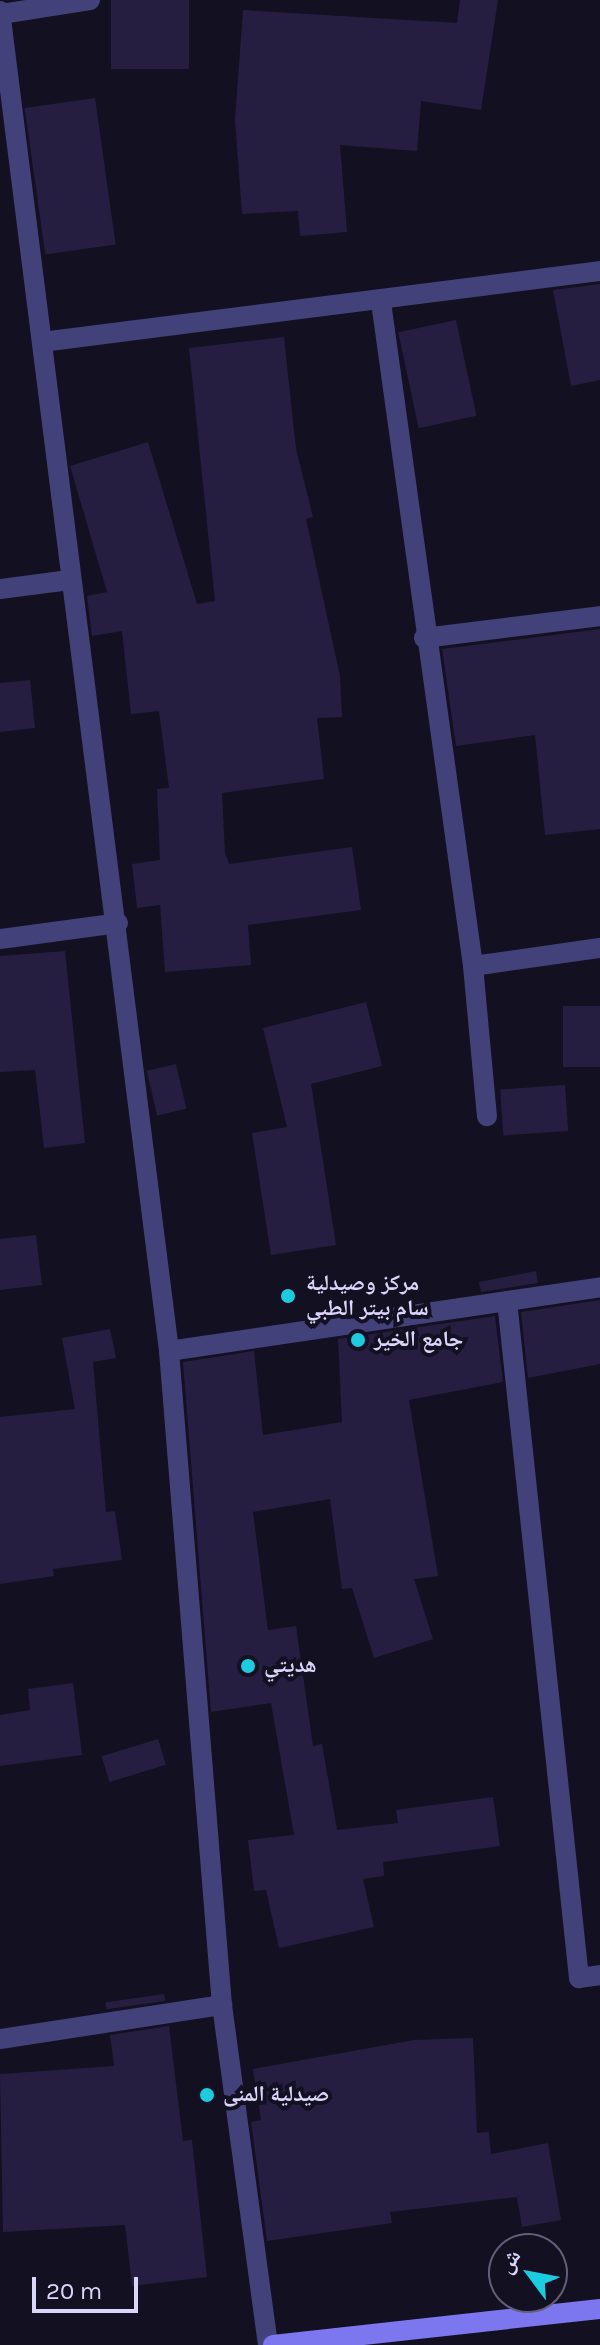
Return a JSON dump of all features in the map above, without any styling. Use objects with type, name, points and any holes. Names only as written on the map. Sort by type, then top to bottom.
[{"type":"street","points":[[90,0],[0,13],[69,580],[118,923],[169,1351],[222,2005],[270,2345],[600,2309]]},
{"type":"street","points":[[42,342],[381,302],[600,271]]},
{"type":"street","points":[[381,302],[424,638],[473,966],[487,1116]]},
{"type":"street","points":[[0,589],[69,580]]},
{"type":"street","points":[[424,638],[600,616]]},
{"type":"street","points":[[0,939],[118,923]]},
{"type":"street","points":[[473,966],[600,948]]},
{"type":"street","points":[[169,1351],[600,1287]]},
{"type":"street","points":[[507,1301],[579,1978],[600,1975]]},
{"type":"street","points":[[0,2039],[222,2005]]},
{"type":"building","points":[[111,0],[189,0],[189,69],[111,69]]},
{"type":"building","points":[[460,0],[498,0],[481,110],[421,101],[417,151],[340,145],[347,232],[300,236],[298,211],[242,214],[235,120],[243,10],[457,23]]},
{"type":"building","points":[[95,98],[116,245],[45,254],[25,108]]},
{"type":"building","points":[[600,284],[600,380],[571,386],[553,290]]},
{"type":"building","points":[[456,320],[476,416],[419,428],[398,332]]},
{"type":"building","points":[[284,337],[296,449],[313,517],[306,519],[340,676],[342,717],[317,718],[324,779],[222,793],[225,853],[229,864],[352,847],[361,910],[248,925],[251,965],[165,972],[160,905],[137,908],[132,864],[160,860],[157,789],[169,788],[159,711],[131,714],[122,631],[92,636],[87,596],[107,592],[70,466],[148,442],[197,604],[215,601],[189,348]]},
{"type":"building","points":[[600,629],[600,829],[545,835],[535,735],[456,746],[442,649]]},
{"type":"building","points":[[30,680],[35,728],[0,732],[0,683]]},
{"type":"building","points":[[65,951],[85,1143],[44,1148],[35,1070],[0,1072],[0,956]]},
{"type":"building","points":[[366,1002],[382,1066],[311,1084],[336,1245],[271,1255],[252,1133],[287,1127],[263,1028]]},
{"type":"building","points":[[563,1006],[600,1006],[600,1067],[563,1067]]},
{"type":"building","points":[[176,1064],[186,1109],[157,1116],[147,1071]]},
{"type":"building","points":[[565,1085],[568,1131],[503,1135],[500,1090]]},
{"type":"building","points":[[36,1235],[42,1285],[0,1290],[0,1239]]},
{"type":"building","points":[[536,1271],[538,1283],[481,1292],[479,1282]]},
{"type":"building","points":[[600,1300],[600,1364],[528,1378],[521,1312]]},
{"type":"building","points":[[495,1316],[503,1382],[409,1400],[438,1576],[414,1579],[433,1639],[374,1658],[352,1588],[342,1589],[330,1499],[253,1512],[268,1630],[296,1626],[313,1746],[322,1744],[337,1830],[398,1823],[396,1810],[493,1797],[500,1846],[383,1862],[384,1876],[363,1879],[374,1927],[279,1948],[266,1890],[254,1891],[248,1840],[294,1835],[271,1703],[211,1712],[183,1362],[254,1351],[263,1435],[342,1422],[338,1339]]},
{"type":"building","points":[[110,1329],[116,1358],[93,1362],[106,1512],[115,1511],[122,1560],[53,1569],[54,1576],[0,1584],[0,1417],[75,1409],[62,1338]]},
{"type":"building","points":[[73,1683],[82,1755],[0,1766],[0,1715],[30,1710],[28,1689]]},
{"type":"building","points":[[158,1739],[166,1765],[109,1782],[102,1756]]},
{"type":"building","points":[[164,1994],[165,2001],[107,2009],[106,2002]]},
{"type":"building","points":[[169,2026],[183,2141],[192,2140],[207,2277],[132,2286],[125,2225],[3,2232],[0,2074],[114,2066],[110,2035]]},
{"type":"building","points":[[473,2038],[477,2133],[489,2132],[491,2154],[548,2143],[561,2220],[522,2227],[517,2197],[390,2212],[392,2223],[267,2241],[251,2122],[261,2120],[253,2069],[414,2040]]},
{"type":"place","name":"مركز وصيدلية سام بيتر الطبي","points":[[288,1296]]},
{"type":"place","name":"جامع الخير","points":[[358,1340]]},
{"type":"place","name":"هديتي","points":[[248,1666]]},
{"type":"place","name":"صيدلية المنى","points":[[207,2095]]}]
